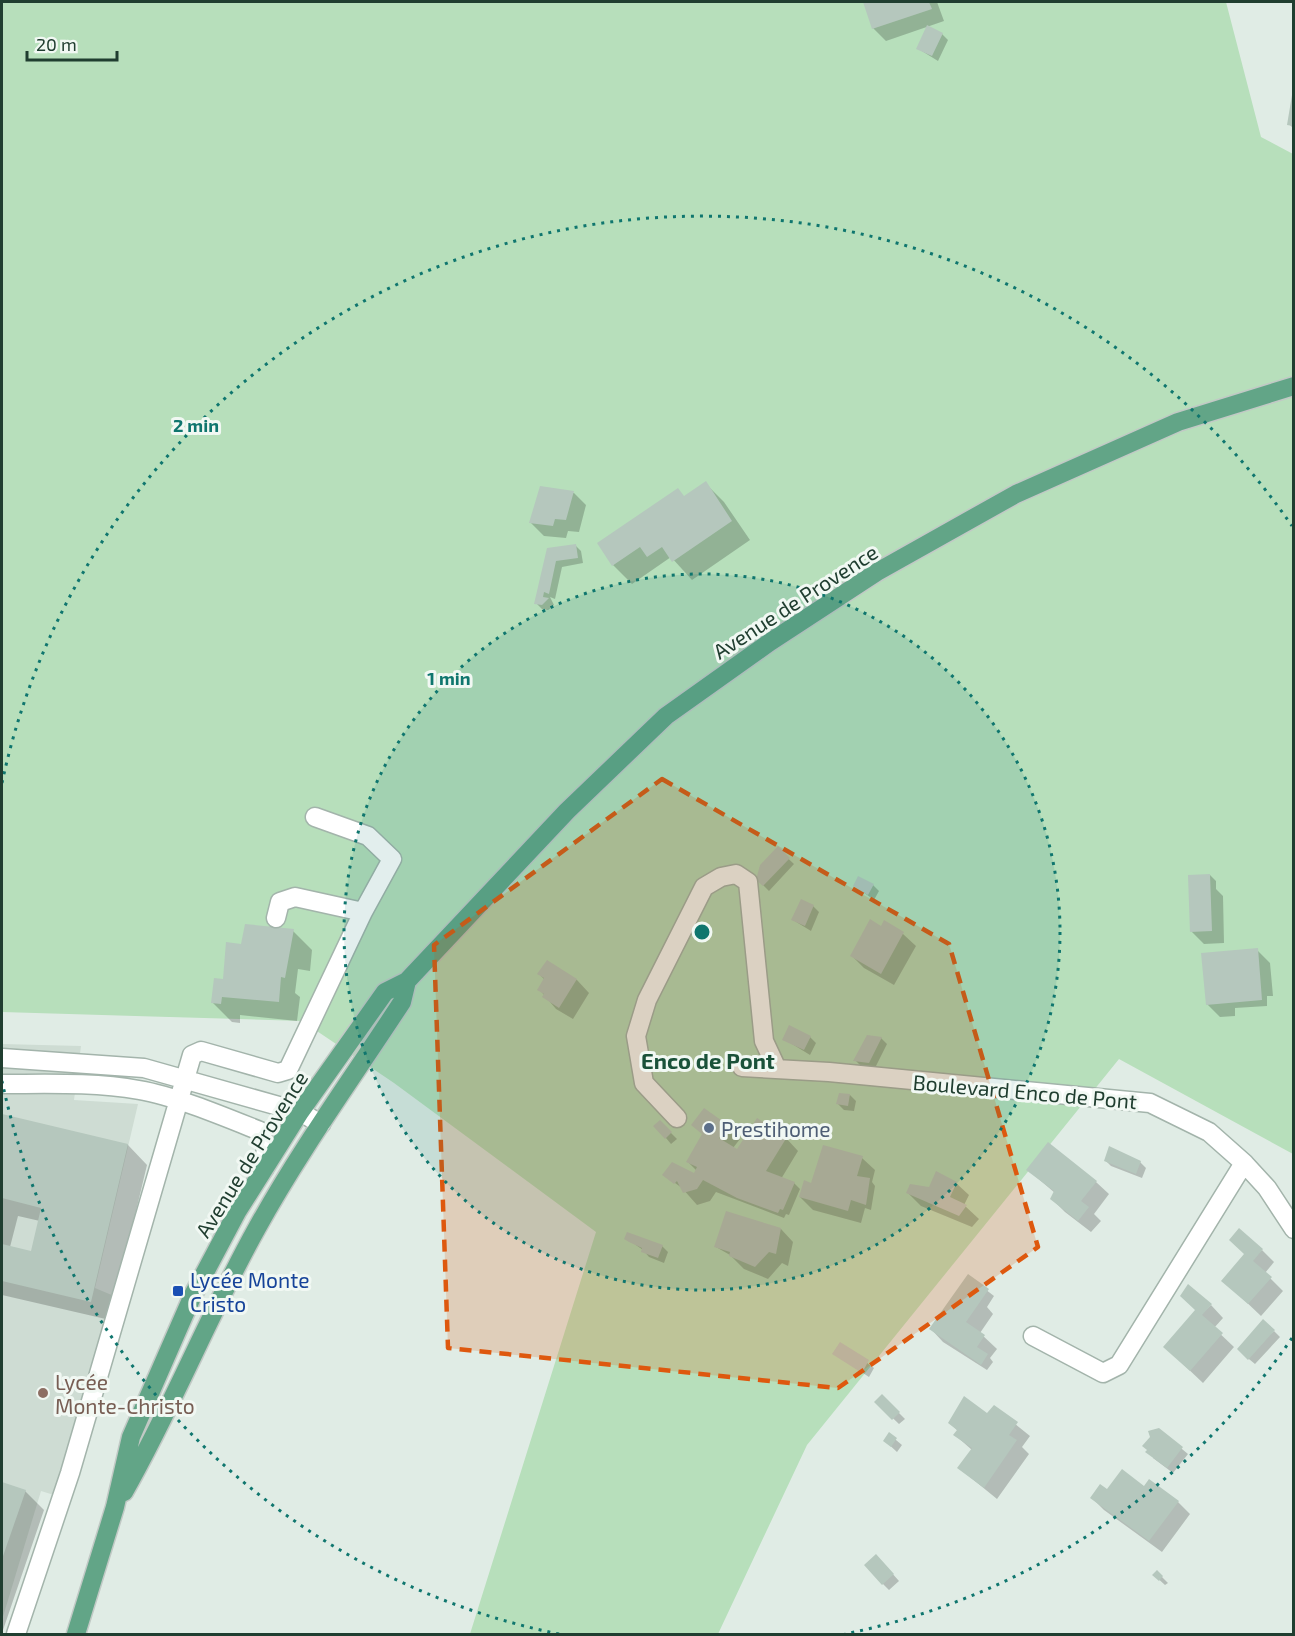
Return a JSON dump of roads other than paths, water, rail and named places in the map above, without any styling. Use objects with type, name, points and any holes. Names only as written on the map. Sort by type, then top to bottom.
[{"type":"main road","name":"Avenue de Provence","points":[[76,1635],[115,1508],[131,1437],[181,1323],[237,1212],[300,1112],[385,992],[407,981],[567,811],[666,716],[770,642],[877,572],[1016,494],[1178,422],[1293,386]]},
{"type":"main road","name":"Avenue de Provence","points":[[115,1508],[151,1444],[216,1304],[252,1236],[321,1124],[402,1002],[407,981]]},
{"type":"street","points":[[16,1635],[70,1473],[192,1055],[201,1051],[278,1073],[288,1070],[363,912],[392,859],[368,836],[315,817]]},
{"type":"street","points":[[677,1118],[644,1083],[636,1036],[647,1000],[704,887],[721,877],[736,874],[748,882],[764,1041],[777,1069]]},
{"type":"street","points":[[276,918],[280,902],[294,897],[363,912]]},
{"type":"street","points":[[2,1059],[144,1068],[300,1112],[321,1124]]},
{"type":"street","name":"Boulevard Enco de Pont","points":[[742,1067],[1150,1103],[1209,1132],[1244,1163],[1267,1188],[1293,1229]]},
{"type":"street","points":[[2,1084],[76,1084],[140,1090],[178,1102],[260,1131],[266,1146],[264,1169]]},
{"type":"street","points":[[1033,1336],[1103,1373],[1119,1365],[1244,1163]]},
{"type":"place","name":"Prestihome","points":[[709,1128]]},
{"type":"place","name":"Lycée Monte Cristo","points":[[178,1291]]},
{"type":"place","name":"Lycée Monte-Christo","points":[[43,1393]]},
{"type":"district","name":"Enco de Pont","points":[[708,1060]]}]
